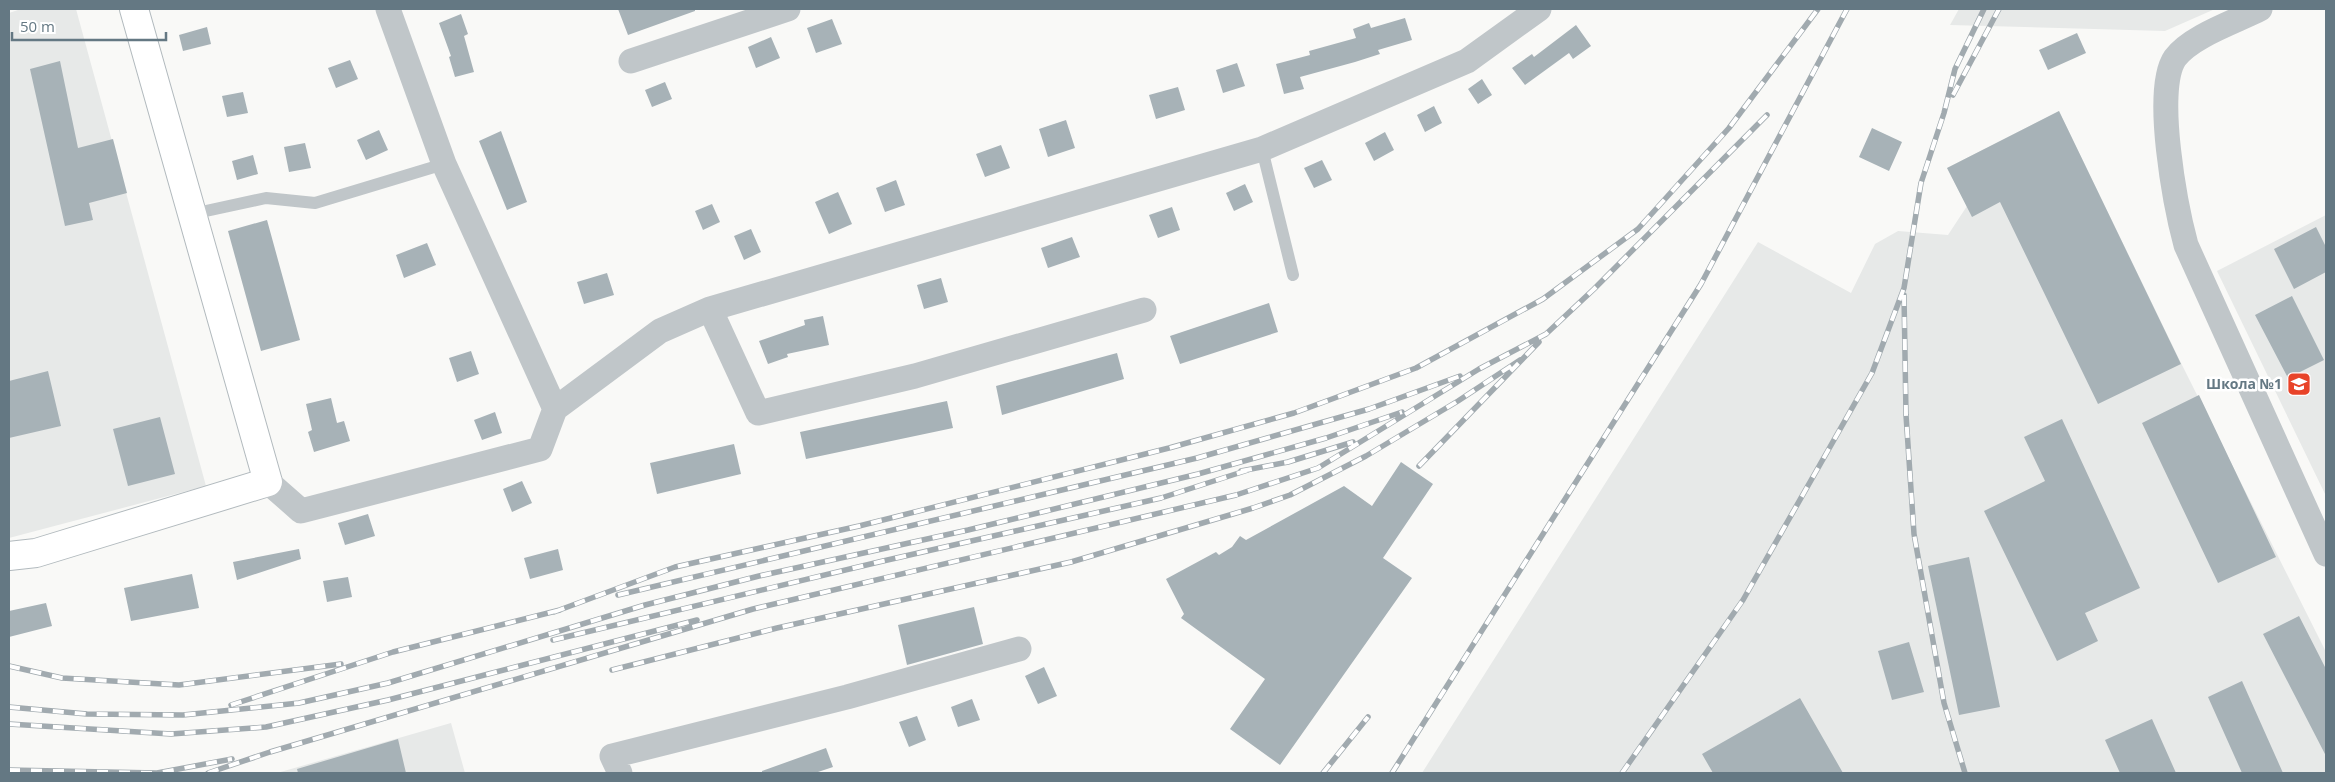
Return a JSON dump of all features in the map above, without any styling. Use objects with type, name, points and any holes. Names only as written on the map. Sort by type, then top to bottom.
[{"type":"street","points":[[134,9],[268,482],[300,511],[540,449],[555,409],[660,331],[710,309],[1262,149],[1467,61],[1539,9]]},
{"type":"street","points":[[388,9],[444,164],[555,409]]},
{"type":"street","points":[[631,61],[788,9]]},
{"type":"street","points":[[2260,9],[2194,42],[2175,58],[2168,80],[2167,141],[2178,215],[2186,245],[2326,554]]},
{"type":"street","points":[[710,309],[758,413],[915,376],[1144,310]]},
{"type":"street","points":[[9,556],[36,554],[268,482]]},
{"type":"street","points":[[620,773],[612,756],[847,697],[1019,649]]},
{"type":"lane","points":[[1262,149],[1293,275]]},
{"type":"lane","points":[[192,214],[266,198],[315,203],[444,164]]},
{"type":"shaded area","points":[[21,9],[76,9],[206,486],[9,538],[9,13]]},
{"type":"shaded area","points":[[1959,9],[2215,9],[2165,31],[1950,25]]},
{"type":"shaded area","points":[[2059,111],[2181,363],[2326,652],[2326,773],[1422,773],[1758,242],[1851,293],[1875,244],[1898,231],[1948,235],[1967,206],[1947,168]]},
{"type":"shaded area","name":"Школа №1","points":[[2326,215],[2326,496],[2217,271]]},
{"type":"shaded area","points":[[451,723],[465,773],[277,773]]},
{"type":"building","points":[[618,9],[695,9],[695,11],[628,35]]},
{"type":"building","points":[[461,14],[468,34],[464,36],[474,72],[455,77],[449,57],[451,56],[439,23]]},
{"type":"building","points":[[1405,18],[1412,40],[1378,50],[1380,54],[1300,77],[1304,89],[1284,94],[1276,64],[1310,55],[1309,51],[1356,38],[1353,29],[1369,23],[1371,28]]},
{"type":"building","points":[[832,19],[842,44],[816,53],[807,28]]},
{"type":"building","points":[[1576,25],[1591,46],[1573,59],[1569,53],[1525,85],[1512,68],[1532,54],[1534,57]]},
{"type":"building","points":[[207,27],[211,44],[183,51],[179,35]]},
{"type":"building","points":[[2077,33],[2086,53],[2048,70],[2039,50]]},
{"type":"building","points":[[771,37],[780,58],[756,68],[748,47]]},
{"type":"building","points":[[350,60],[358,79],[336,88],[328,68]]},
{"type":"building","points":[[60,61],[78,148],[113,139],[127,193],[89,203],[93,220],[65,226],[30,69]]},
{"type":"building","points":[[1237,63],[1245,86],[1223,93],[1216,70]]},
{"type":"building","points":[[1482,79],[1492,95],[1478,104],[1468,89]]},
{"type":"building","points":[[665,82],[672,99],[652,107],[645,90]]},
{"type":"building","points":[[1178,87],[1185,110],[1156,119],[1149,95]]},
{"type":"building","points":[[243,92],[248,113],[227,117],[222,96]]},
{"type":"building","points":[[1434,106],[1442,123],[1425,132],[1417,115]]},
{"type":"building","points":[[2059,111],[2181,364],[2098,404],[2000,202],[1972,217],[1947,168]]},
{"type":"building","points":[[1066,120],[1075,148],[1048,157],[1039,129]]},
{"type":"building","points":[[1872,128],[1902,142],[1889,171],[1859,157]]},
{"type":"building","points":[[379,130],[388,150],[366,160],[357,140]]},
{"type":"building","points":[[501,131],[527,202],[507,210],[479,141]]},
{"type":"building","points":[[1385,132],[1394,150],[1374,161],[1365,143]]},
{"type":"building","points":[[305,143],[311,168],[289,172],[284,147]]},
{"type":"building","points":[[1001,145],[1010,168],[985,177],[976,154]]},
{"type":"building","points":[[253,155],[258,174],[237,180],[232,161]]},
{"type":"building","points":[[1322,160],[1332,180],[1314,188],[1304,168]]},
{"type":"building","points":[[896,180],[905,205],[885,212],[876,188]]},
{"type":"building","points":[[1245,184],[1253,202],[1234,211],[1226,193]]},
{"type":"building","points":[[838,192],[852,224],[829,234],[815,202]]},
{"type":"building","points":[[712,204],[720,222],[703,230],[695,211]]},
{"type":"building","points":[[1172,207],[1180,230],[1158,238],[1149,215]]},
{"type":"building","points":[[267,220],[300,340],[261,351],[228,231]]},
{"type":"building","points":[[2316,227],[2326,247],[2326,272],[2294,289],[2274,249]]},
{"type":"building","points":[[751,229],[761,252],[744,260],[734,236]]},
{"type":"building","points":[[1072,237],[1080,257],[1048,268],[1041,248]]},
{"type":"building","points":[[427,243],[436,265],[404,278],[396,255]]},
{"type":"building","points":[[607,273],[614,295],[584,304],[577,282]]},
{"type":"building","points":[[941,278],[948,302],[924,309],[917,285]]},
{"type":"building","points":[[2292,296],[2324,360],[2288,378],[2255,315]]},
{"type":"building","points":[[1269,303],[1278,332],[1180,364],[1170,336]]},
{"type":"building","points":[[823,316],[829,345],[787,354],[788,357],[768,364],[759,341],[805,325],[804,320]]},
{"type":"building","points":[[471,351],[479,374],[457,382],[449,358]]},
{"type":"building","points":[[1117,353],[1124,379],[1002,415],[996,386]]},
{"type":"building","points":[[48,371],[61,426],[9,438],[9,381]]},
{"type":"building","points":[[2199,395],[2276,557],[2218,583],[2142,423]]},
{"type":"building","points":[[331,398],[337,423],[344,421],[350,441],[314,452],[308,432],[312,430],[306,404]]},
{"type":"building","points":[[947,401],[953,428],[806,459],[800,432]]},
{"type":"building","points":[[495,412],[502,433],[482,440],[474,420]]},
{"type":"building","points":[[160,417],[175,474],[128,486],[113,429]]},
{"type":"building","points":[[2062,419],[2140,588],[2085,613],[2098,641],[2057,661],[1984,511],[2045,481],[2024,437]]},
{"type":"building","points":[[734,444],[741,474],[657,494],[650,463]]},
{"type":"building","points":[[1401,462],[1433,484],[1383,558],[1412,578],[1280,765],[1230,729],[1265,679],[1181,618],[1184,614],[1166,579],[1216,552],[1219,555],[1232,547],[1240,536],[1246,540],[1344,486],[1372,506]]},
{"type":"building","points":[[522,481],[532,503],[512,512],[503,489]]},
{"type":"building","points":[[368,514],[375,536],[345,545],[338,523]]},
{"type":"building","points":[[299,549],[301,559],[237,580],[233,562]]},
{"type":"building","points":[[558,549],[563,570],[530,579],[524,558]]},
{"type":"building","points":[[1969,557],[2000,707],[1959,715],[1928,566]]},
{"type":"building","points":[[192,574],[199,608],[131,621],[124,588]]},
{"type":"building","points":[[348,577],[352,597],[327,602],[323,581]]},
{"type":"building","points":[[46,603],[52,626],[9,637],[9,611]]},
{"type":"building","points":[[974,607],[983,644],[907,665],[898,625]]},
{"type":"building","points":[[2299,616],[2326,669],[2326,756],[2263,634]]},
{"type":"building","points":[[1909,642],[1924,692],[1892,700],[1878,651]]},
{"type":"building","points":[[1044,667],[1057,696],[1038,704],[1025,676]]},
{"type":"building","points":[[2242,681],[2283,773],[2242,773],[2208,697]]},
{"type":"building","points":[[1800,698],[1843,773],[1713,773],[1702,754]]},
{"type":"building","points":[[972,699],[980,720],[958,727],[951,707]]},
{"type":"building","points":[[917,716],[926,740],[909,747],[899,722]]},
{"type":"building","points":[[2152,719],[2176,773],[2120,773],[2105,740]]},
{"type":"building","points":[[398,739],[406,773],[298,773],[297,769]]},
{"type":"building","points":[[826,748],[833,767],[815,773],[762,773],[762,771]]},
{"type":"railway","points":[[554,612],[675,567],[859,526],[1169,448],[1294,413],[1416,368],[1543,299],[1638,229],[1729,128],[1818,9]]},
{"type":"railway","points":[[1392,773],[1701,284],[1847,9]]},
{"type":"railway","points":[[1622,773],[1743,600],[1872,373],[1904,288],[1921,183],[1944,113],[1955,69],[1984,9]]},
{"type":"railway","points":[[1953,95],[1999,9]]},
{"type":"railway","points":[[208,773],[270,752],[753,609],[1236,495],[1318,468],[1479,369],[1546,334],[1594,289],[1767,115]]},
{"type":"railway","points":[[1904,295],[1906,415],[1914,534],[1944,703],[1965,773]]},
{"type":"railway","points":[[1419,466],[1539,342]]},
{"type":"railway","points":[[612,670],[777,628],[1071,562],[1253,508],[1290,495],[1366,456],[1458,401],[1520,360]]},
{"type":"railway","points":[[618,595],[1197,458],[1369,409],[1460,376]]},
{"type":"railway","points":[[9,707],[87,714],[183,715],[299,703],[388,683],[645,605],[759,576],[968,530],[1198,474],[1326,438],[1402,412]]},
{"type":"railway","points":[[1241,471],[1288,462],[1353,442]]},
{"type":"railway","points":[[553,640],[883,561],[1161,498],[1248,470]]},
{"type":"railway","points":[[231,705],[393,652],[560,610]]},
{"type":"railway","points":[[9,724],[171,734],[266,727],[388,700],[697,620]]},
{"type":"railway","points":[[9,666],[62,678],[179,685],[341,664]]},
{"type":"railway","points":[[1323,773],[1368,717]]},
{"type":"railway","points":[[9,770],[157,773],[232,759]]},
{"type":"place","name":"Школа №1","points":[[2299,384]]}]
